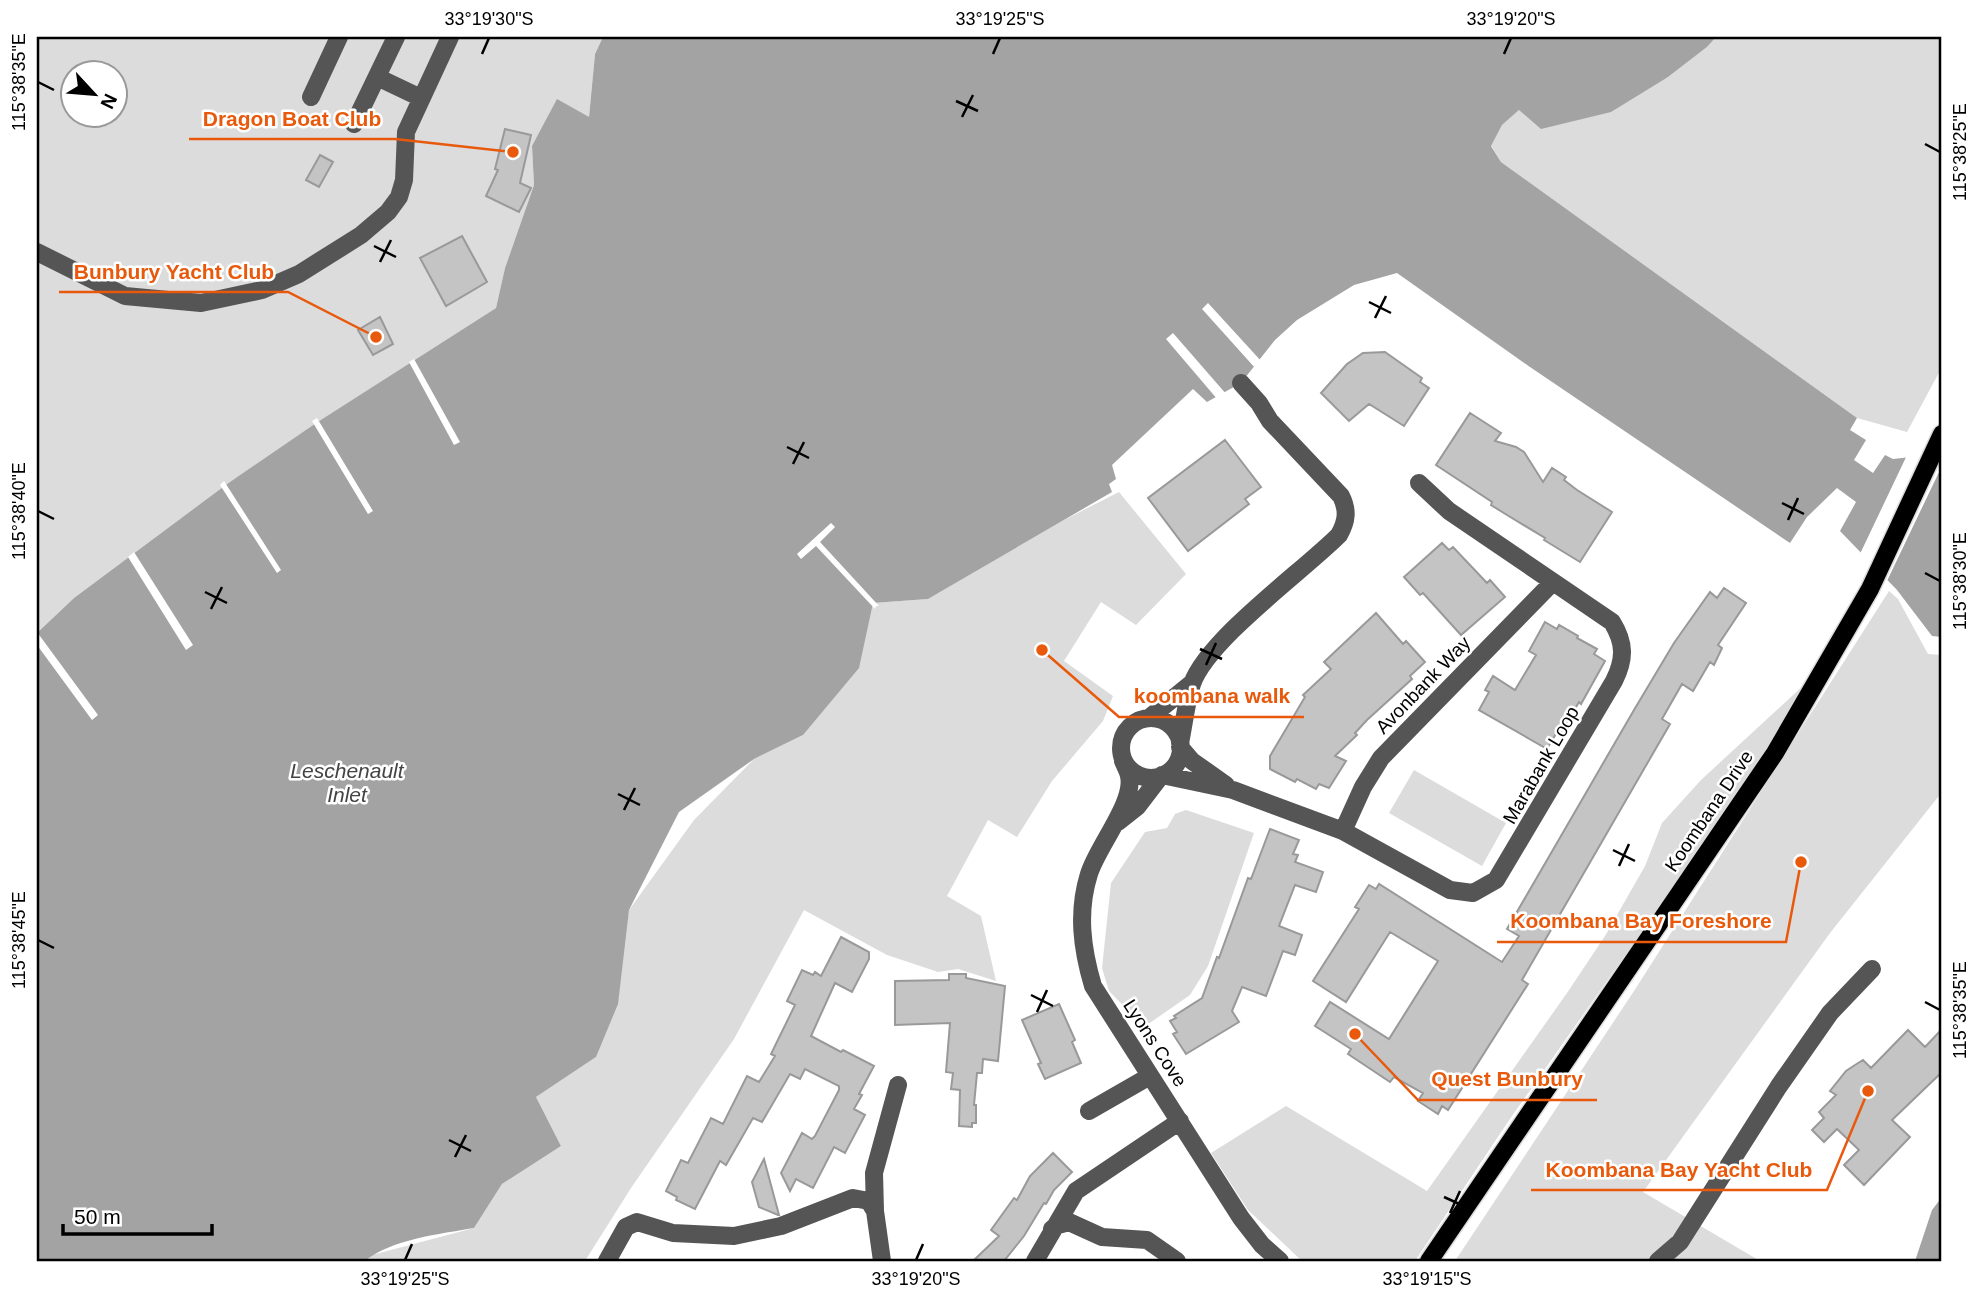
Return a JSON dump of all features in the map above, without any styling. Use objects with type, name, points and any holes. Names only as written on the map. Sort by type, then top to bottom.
[{"type":"main road","name":"Koombana Drive","points":[[1429,1261],[1775,752],[1870,589],[1941,438]]},
{"type":"street","points":[[311,97],[339,37]]},
{"type":"street","points":[[354,124],[396,37]]},
{"type":"street","points":[[37,251],[125,296],[201,303],[262,290],[299,274],[332,256],[361,235],[387,212],[399,197],[404,180],[406,132],[450,37]]},
{"type":"street","points":[[377,77],[421,98]]},
{"type":"street","points":[[1149,718],[1192,683],[1217,646],[1331,543],[1343,528],[1346,513],[1341,496],[1270,421],[1259,403],[1241,383]]},
{"type":"street","name":"Marabank Loop","points":[[1161,776],[1233,790],[1343,831],[1450,890],[1474,893],[1496,880],[1614,681],[1623,658],[1623,646],[1612,622],[1449,511],[1419,483]]},
{"type":"street","name":"Avonbank Way","points":[[1343,831],[1363,787],[1381,758],[1553,582]]},
{"type":"street","points":[[1180,745],[1173,727],[1166,721],[1149,718],[1139,720],[1124,732],[1121,742],[1123,761],[1128,768],[1143,777],[1161,776],[1174,767],[1178,760],[1192,683]]},
{"type":"street","name":"Marabank Loop","points":[[1180,745],[1192,761],[1233,790]]},
{"type":"street","name":"Lyons Cove","points":[[1123,761],[1130,778],[1127,798],[1094,859],[1084,892],[1082,931],[1085,958],[1093,986],[1241,1218],[1262,1245],[1280,1261]]},
{"type":"street","name":"Lyons Cove","points":[[1115,824],[1137,807],[1161,776]]},
{"type":"street","points":[[1658,1261],[1680,1242],[1779,1086],[1830,1013],[1872,969]]},
{"type":"street","points":[[1089,1111],[1150,1076]]},
{"type":"street","points":[[881,1261],[873,1191],[877,1159],[898,1085]]},
{"type":"street","points":[[1035,1261],[1070,1198],[1083,1184],[1180,1121]]},
{"type":"street","points":[[607,1261],[626,1227],[637,1222],[673,1233],[734,1236],[780,1226],[853,1198],[869,1201],[875,1210]]},
{"type":"street","points":[[1052,1229],[1058,1224],[1069,1222],[1102,1237],[1139,1238],[1154,1244],[1177,1261]]},
{"type":"shaded area","points":[[37,37],[603,37],[595,54],[589,117],[532,146],[534,185],[505,268],[496,308],[316,423],[227,484],[74,598],[37,633]]},
{"type":"shaded area","points":[[1716,37],[1942,37],[1942,367],[1907,432],[1857,418],[1501,162],[1491,145],[1502,125],[1519,110],[1668,77]]},
{"type":"shaded area","points":[[1119,492],[1186,574],[1136,625],[1101,602],[1064,661],[1113,696],[1103,721],[1052,781],[1017,837],[988,820],[947,896],[981,916],[996,981],[958,969],[938,972],[887,955],[804,910],[734,1039],[631,1188],[585,1261],[365,1261],[372,1255],[474,1228],[502,1184],[561,1146],[536,1097],[596,1057],[622,956],[629,910],[694,820],[754,759],[803,735],[873,603],[928,599],[1062,521]]},
{"type":"shaded area","points":[[1889,591],[1898,599],[1928,654],[1942,655],[1942,792],[1830,933],[1643,1192],[1760,1261],[1455,1261],[1634,991]]},
{"type":"shaded area","points":[[1805,684],[1766,754],[1512,1116],[1415,1261],[1302,1261],[1248,1210],[1211,1153],[1286,1106],[1427,1191],[1605,936],[1645,866],[1662,823],[1701,780]]},
{"type":"shaded area","points":[[1414,770],[1506,823],[1482,866],[1389,813]]},
{"type":"shaded area","points":[[1186,810],[1254,833],[1208,966],[1190,995],[1144,1027],[1109,991],[1102,968],[1111,883],[1145,832],[1167,828],[1175,814]]},
{"type":"water","name":"Leschenault Inlet","points":[[603,37],[1716,37],[1668,77],[1611,112],[1541,129],[1519,110],[1502,125],[1491,146],[1501,162],[1857,418],[1850,430],[1866,440],[1854,460],[1873,473],[1885,455],[1893,459],[1911,457],[1942,475],[1942,637],[1932,636],[1897,590],[1840,531],[1856,502],[1837,488],[1807,517],[1790,543],[1530,367],[1397,273],[1354,285],[1297,320],[1275,340],[1241,383],[1207,402],[1193,389],[1112,465],[1116,479],[1109,484],[1112,492],[928,599],[873,603],[859,668],[803,735],[754,759],[679,812],[629,910],[618,1004],[596,1057],[536,1097],[561,1146],[502,1184],[474,1228],[402,1242],[365,1261],[37,1261],[37,633],[74,598],[227,484],[316,423],[496,308],[505,268],[534,185],[532,146],[557,99],[589,117],[595,54]]},
{"type":"water","points":[[1942,1197],[1942,1261],[1915,1261],[1932,1210]]},
{"type":"pier","points":[[1208,303],[1262,362],[1256,369],[1202,309]]},
{"type":"pier","points":[[1173,333],[1227,395],[1218,400],[1166,339]]},
{"type":"pier","points":[[414,359],[460,442],[454,445],[409,362]]},
{"type":"pier","points":[[317,418],[373,511],[368,514],[312,421]]},
{"type":"pier","points":[[1908,453],[1940,470],[1886,583],[1859,556]]},
{"type":"pier","points":[[224,481],[281,570],[277,573],[220,485]]},
{"type":"pier","points":[[831,523],[835,527],[820,542],[879,606],[875,609],[816,546],[801,559],[797,554]]},
{"type":"pier","points":[[134,552],[193,645],[186,650],[128,557]]},
{"type":"pier","points":[[37,632],[98,715],[92,720],[37,645]]},
{"type":"building","points":[[505,129],[531,135],[520,183],[531,188],[519,212],[486,196],[498,170],[495,169]]},
{"type":"building","points":[[320,155],[333,162],[319,187],[306,180]]},
{"type":"building","points":[[462,236],[487,282],[446,306],[420,258]]},
{"type":"building","points":[[380,317],[393,344],[373,355],[358,330]]},
{"type":"building","points":[[1385,352],[1422,378],[1420,382],[1429,388],[1404,426],[1369,404],[1349,421],[1321,393],[1347,364],[1363,353]]},
{"type":"building","points":[[1470,413],[1501,433],[1495,441],[1524,452],[1543,482],[1552,468],[1566,477],[1564,480],[1577,490],[1612,512],[1580,562],[1491,505],[1492,502],[1436,465]]},
{"type":"building","points":[[1225,440],[1261,487],[1245,499],[1249,504],[1188,551],[1148,498]]},
{"type":"building","points":[[1442,543],[1449,550],[1453,547],[1487,583],[1490,580],[1505,597],[1461,635],[1423,593],[1420,595],[1404,577]]},
{"type":"building","points":[[1724,588],[1746,603],[1718,645],[1722,648],[1714,665],[1710,662],[1693,691],[1682,684],[1662,719],[1670,724],[1522,980],[1528,984],[1448,1110],[1442,1106],[1438,1114],[1418,1101],[1423,1093],[1394,1077],[1390,1082],[1348,1054],[1351,1049],[1315,1026],[1330,1002],[1389,1039],[1438,961],[1390,932],[1346,1002],[1313,981],[1359,909],[1355,907],[1369,885],[1376,889],[1379,884],[1502,962],[1519,936],[1507,929],[1634,710],[1674,643],[1710,592],[1717,598]]},
{"type":"building","points":[[1376,613],[1403,644],[1406,641],[1425,662],[1410,676],[1412,679],[1367,720],[1355,733],[1357,735],[1335,756],[1346,761],[1329,788],[1319,784],[1316,789],[1270,769],[1270,756],[1305,697],[1303,695],[1331,669],[1324,662]]},
{"type":"building","points":[[1545,622],[1557,629],[1559,625],[1578,636],[1577,638],[1597,649],[1594,654],[1605,661],[1581,704],[1579,702],[1560,734],[1557,732],[1547,749],[1479,710],[1489,692],[1485,690],[1493,676],[1515,690],[1536,655],[1529,651]]},
{"type":"building","points":[[1270,829],[1299,840],[1293,854],[1298,855],[1295,862],[1323,872],[1316,892],[1295,885],[1279,926],[1302,935],[1295,955],[1283,951],[1266,996],[1242,987],[1232,1011],[1239,1022],[1186,1054],[1173,1034],[1177,1032],[1170,1021],[1202,998],[1248,878],[1251,879]]},
{"type":"building","points":[[841,937],[869,952],[869,959],[852,992],[835,983],[811,1036],[874,1066],[854,1109],[865,1115],[845,1153],[834,1147],[813,1188],[796,1179],[790,1191],[781,1173],[802,1133],[812,1139],[815,1136],[839,1090],[839,1086],[805,1069],[800,1079],[790,1074],[762,1122],[753,1118],[726,1165],[720,1161],[695,1209],[676,1200],[677,1197],[666,1191],[681,1160],[688,1163],[711,1118],[723,1124],[747,1076],[759,1082],[775,1056],[771,1054],[795,1005],[787,1001],[802,970],[821,976]]},
{"type":"building","points":[[949,974],[966,974],[966,978],[1005,986],[998,1061],[983,1059],[982,1073],[977,1073],[974,1105],[976,1123],[972,1123],[972,1127],[959,1126],[960,1090],[951,1089],[953,1073],[946,1072],[950,1023],[895,1025],[895,981],[949,980]]},
{"type":"building","points":[[1059,1004],[1075,1040],[1072,1042],[1081,1063],[1045,1079],[1022,1020]]},
{"type":"building","points":[[1942,1029],[1942,1072],[1892,1120],[1910,1137],[1864,1185],[1844,1165],[1859,1150],[1837,1129],[1824,1142],[1812,1130],[1824,1118],[1819,1112],[1836,1095],[1830,1091],[1846,1071],[1863,1060],[1871,1068],[1908,1030],[1925,1047]]},
{"type":"building","points":[[1053,1153],[1072,1172],[1054,1190],[1046,1204],[1044,1203],[1024,1236],[1004,1261],[973,1261],[999,1236],[991,1230],[1014,1198],[1017,1200],[1030,1176]]},
{"type":"building","points":[[764,1159],[779,1215],[759,1207],[752,1182]]},
{"type":"place","name":"Dragon Boat Club","points":[[513,152]]},
{"type":"place","name":"Bunbury Yacht Club","points":[[376,337]]},
{"type":"place","name":"koombana walk","points":[[1042,650]]},
{"type":"place","name":"Koombana Bay Foreshore","points":[[1801,862]]},
{"type":"place","name":"Quest Bunbury","points":[[1355,1034]]},
{"type":"place","name":"Koombana Bay Yacht Club","points":[[1868,1091]]}]
